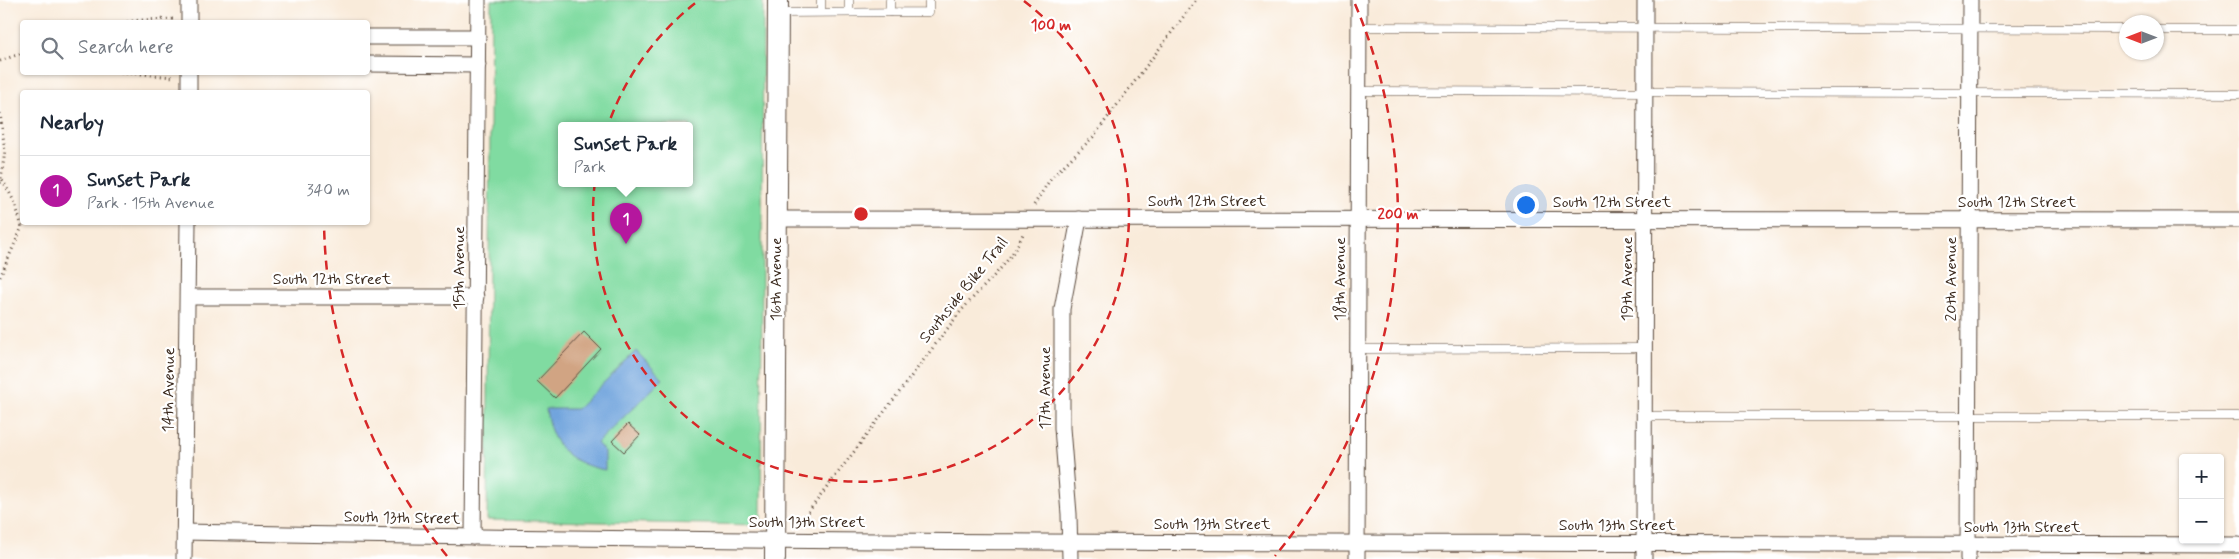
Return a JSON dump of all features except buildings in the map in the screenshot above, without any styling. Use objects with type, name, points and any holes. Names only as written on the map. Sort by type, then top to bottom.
[{"type":"street","points":[[189,20],[190,0]]},
{"type":"street","name":"15th Avenue","points":[[473,537],[478,0]]},
{"type":"street","name":"18th Avenue","points":[[1357,559],[1359,0]]},
{"type":"street","name":"19th Avenue","points":[[1644,559],[1645,0]]},
{"type":"street","name":"20th Avenue","points":[[1968,552],[1970,0]]},
{"type":"street","name":"16th Avenue","points":[[775,549],[778,6]]},
{"type":"street","points":[[370,37],[478,37]]},
{"type":"street","points":[[370,64],[478,65]]},
{"type":"street","name":"South 12th Street","points":[[776,219],[2239,220]]},
{"type":"street","name":"17th Avenue","points":[[1070,559],[1062,428],[1062,308],[1079,219]]},
{"type":"street","name":"14th Avenue","points":[[184,559],[188,225]]},
{"type":"street","name":"South 12th Street","points":[[188,297],[476,297]]},
{"type":"street","name":"South 13th Street","points":[[184,532],[473,537],[775,549],[1069,541],[1644,543],[1968,552],[2239,545]]},
{"type":"lane","points":[[821,0],[821,12]]},
{"type":"lane","points":[[849,0],[849,12]]},
{"type":"lane","points":[[890,0],[890,12]]},
{"type":"lane","points":[[778,6],[821,12],[929,12],[929,0]]},
{"type":"lane","points":[[1359,27],[2119,30]]},
{"type":"lane","points":[[2164,30],[2239,30]]},
{"type":"lane","points":[[1359,92],[2239,94]]},
{"type":"lane","points":[[1358,349],[1644,348]]},
{"type":"lane","points":[[1644,416],[2239,416]]},
{"type":"path","name":"Southside Bike Trail","points":[[800,522],[975,293],[1011,257],[1042,188],[1092,137],[1196,0]]},
{"type":"path","points":[[0,62],[20,54]]},
{"type":"path","points":[[142,75],[189,82]]},
{"type":"path","points":[[0,113],[4,151],[0,186]]},
{"type":"path","points":[[2,178],[15,203],[20,220]]},
{"type":"path","points":[[0,277],[21,225]]},
{"type":"green space","points":[[491,0],[763,0],[761,525],[487,520]]},
{"type":"water","points":[[636,351],[663,379],[597,443],[605,452],[605,470],[581,463],[571,457],[557,443],[548,422],[546,409],[577,409]]},
{"type":"place","name":"Sunset Park","points":[[626,244]]}]
